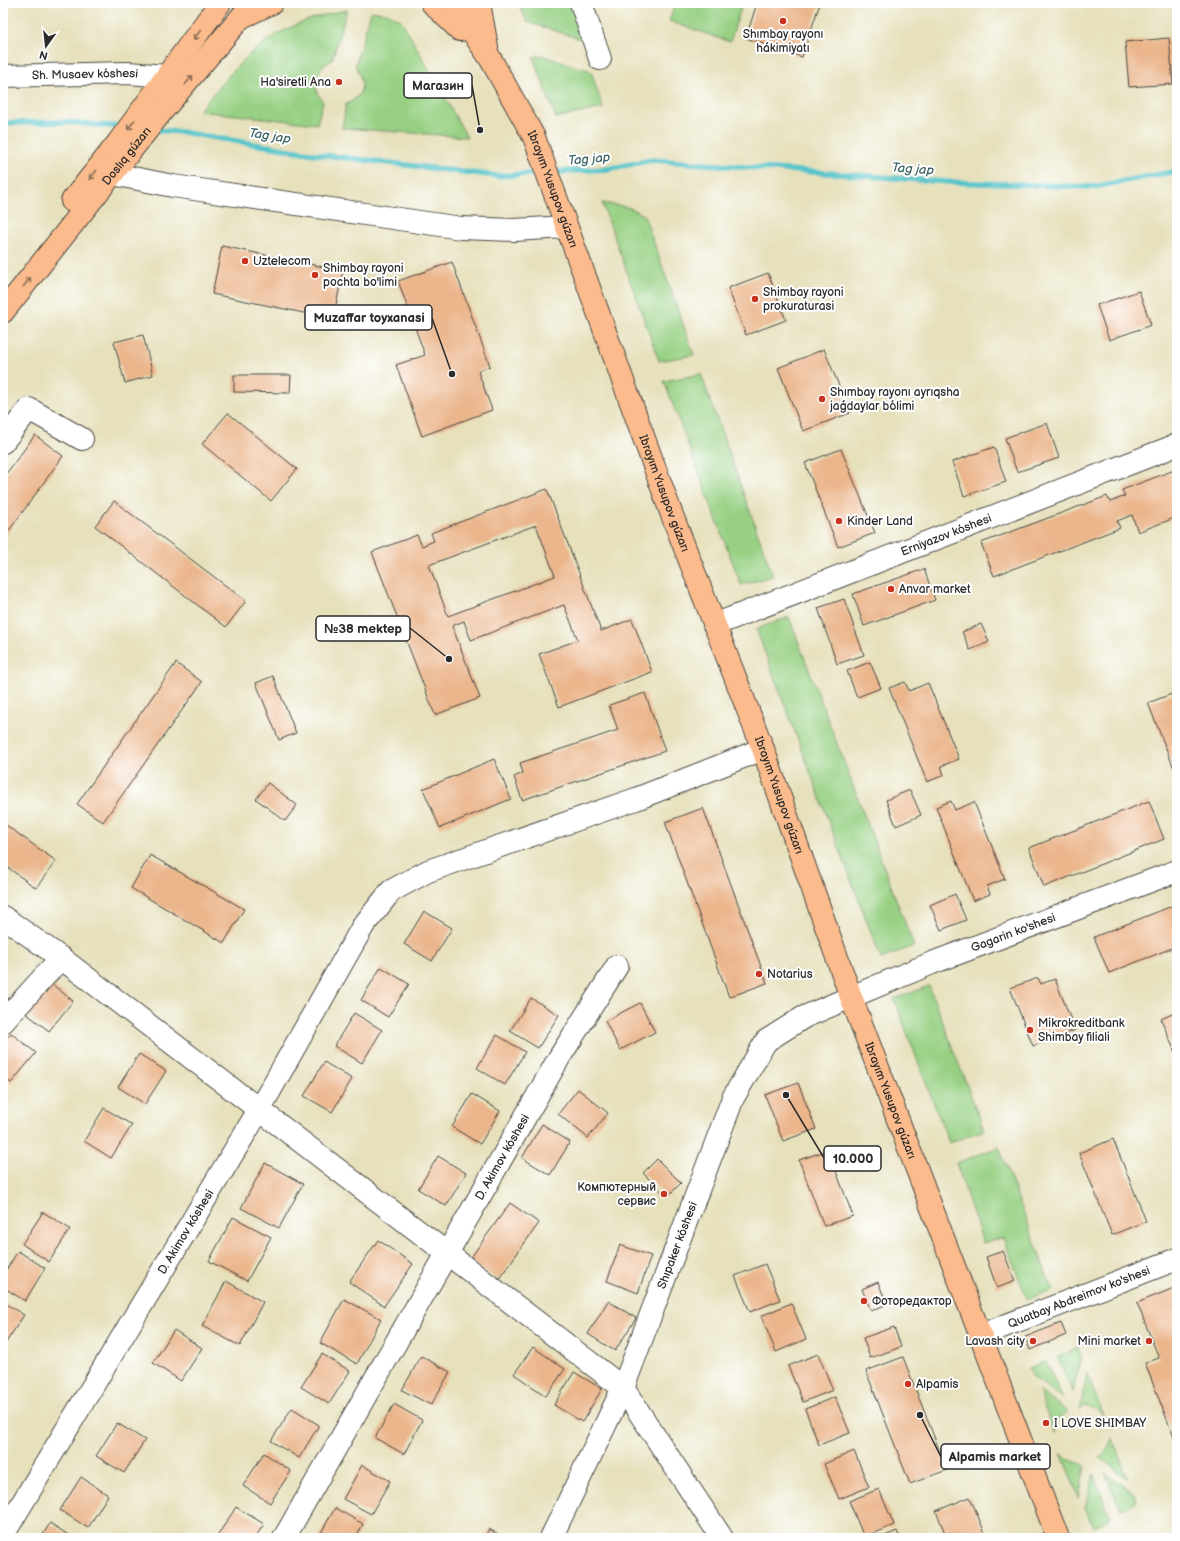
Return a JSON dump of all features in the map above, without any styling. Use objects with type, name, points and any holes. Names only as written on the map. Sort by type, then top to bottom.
[{"type":"main road","name":"Doslıq gúzarı","points":[[154,108],[168,76],[220,3]]},
{"type":"main road","points":[[248,10],[272,3]]},
{"type":"main road","points":[[432,3],[490,58]]},
{"type":"main road","points":[[453,3],[490,58]]},
{"type":"main road","points":[[479,3],[490,58]]},
{"type":"main road","name":"Doslıq gúzarı","points":[[3,288],[124,148],[154,108],[248,10]]},
{"type":"main road","name":"Ibrayım Yusupov gúzarı","points":[[490,58],[534,137],[672,515],[763,748],[851,997],[1058,1538]]},
{"type":"main road","name":"Doslıq gúzarı","points":[[3,312],[113,174],[124,148]]},
{"type":"street","points":[[581,3],[600,59]]},
{"type":"street","name":"Sh. Musaev kóshesi","points":[[3,76],[128,74],[168,76]]},
{"type":"street","points":[[113,174],[173,186],[461,228],[514,230],[566,227]]},
{"type":"street","points":[[3,442],[29,409],[82,438]]},
{"type":"street","name":"Erniyazov kóshesi","points":[[714,625],[1177,445]]},
{"type":"street","name":"D. Akimov kóshesi","points":[[3,1535],[259,1110],[363,926],[391,891],[428,871],[636,799],[763,748]]},
{"type":"street","name":"Gagarin ko'shesi","points":[[851,997],[932,963],[1177,871]]},
{"type":"street","points":[[3,917],[61,958],[623,1388],[722,1538]]},
{"type":"street","points":[[3,1022],[61,958]]},
{"type":"street","name":"D. Akimov kóshesi","points":[[284,1538],[559,1058],[617,966]]},
{"type":"street","name":"Shıpaker kóshesi","points":[[551,1538],[623,1388],[733,1098],[766,1041],[804,1017],[851,997]]},
{"type":"street","name":"Quatbay Abdreimov ko'shesi","points":[[981,1335],[1177,1259]]},
{"type":"green space","points":[[522,3],[571,3],[584,40],[527,22],[520,7]]},
{"type":"green space","points":[[675,3],[725,3],[741,8],[730,42],[669,21]]},
{"type":"green space","points":[[347,10],[332,60],[322,67],[315,79],[317,92],[323,102],[317,124],[199,111],[231,73],[262,44],[279,33],[299,24],[321,16]]},
{"type":"green space","points":[[371,11],[387,13],[401,20],[467,137],[342,128],[346,104],[352,101],[360,93],[362,83],[355,66]]},
{"type":"green space","points":[[541,55],[591,71],[603,108],[556,118],[533,57]]},
{"type":"green space","points":[[602,203],[628,207],[644,215],[694,355],[659,361]]},
{"type":"green space","points":[[701,374],[773,576],[741,585],[664,381]]},
{"type":"green space","points":[[789,617],[914,946],[881,959],[756,629]]},
{"type":"green space","points":[[929,986],[984,1130],[949,1143],[894,999]]},
{"type":"green space","points":[[999,1147],[1053,1291],[1027,1299],[1003,1238],[983,1243],[956,1163]]},
{"type":"green space","points":[[1078,1348],[1081,1357],[1073,1392],[1057,1357]]},
{"type":"green space","points":[[1046,1361],[1063,1399],[1033,1377],[1028,1368]]},
{"type":"green space","points":[[1087,1373],[1104,1416],[1096,1410],[1085,1406],[1080,1409]]},
{"type":"green space","points":[[1039,1391],[1068,1412],[1058,1421],[1054,1434]]},
{"type":"green space","points":[[1112,1437],[1128,1479],[1099,1457],[1104,1453]]},
{"type":"green space","points":[[1061,1453],[1067,1459],[1085,1465],[1079,1498]]},
{"type":"green space","points":[[1105,1473],[1134,1493],[1137,1501],[1120,1509]]},
{"type":"green space","points":[[1094,1474],[1110,1517],[1093,1527],[1085,1508]]},
{"type":"building","name":"Shımbay rayonı hákimiyatı","points":[[757,3],[820,3],[802,57],[746,38]]},
{"type":"building","points":[[1169,38],[1173,84],[1129,87],[1125,42]]},
{"type":"building","points":[[222,246],[343,271],[333,319],[212,294]]},
{"type":"building","points":[[452,262],[490,366],[478,371],[492,410],[422,436],[396,365],[425,355],[398,281]]},
{"type":"building","name":"Shimbay rayoni prokuraturasi","points":[[768,273],[786,320],[746,335],[728,288]]},
{"type":"building","points":[[1139,291],[1151,325],[1109,340],[1097,305]]},
{"type":"building","points":[[143,335],[153,375],[125,383],[114,342]]},
{"type":"building","points":[[824,349],[850,413],[803,431],[778,368]]},
{"type":"building","points":[[234,375],[291,375],[290,393],[234,392]]},
{"type":"building","points":[[228,413],[297,469],[271,501],[202,444]]},
{"type":"building","points":[[1047,423],[1059,458],[1017,472],[1005,438]]},
{"type":"building","points":[[35,435],[63,456],[3,539],[3,478]]},
{"type":"building","points":[[994,447],[1006,482],[964,496],[952,462]]},
{"type":"building","points":[[841,449],[875,533],[838,547],[805,463]]},
{"type":"building","points":[[1177,469],[1177,517],[1138,532],[1132,515],[1117,521],[1120,528],[994,576],[981,543],[1107,496],[1110,502],[1125,496],[1122,490]]},
{"type":"building","points":[[547,489],[601,631],[632,619],[652,672],[559,707],[539,654],[578,640],[564,605],[471,640],[464,621],[452,626],[480,698],[435,715],[372,552],[417,535],[422,546],[434,541],[431,533]],"holes":[[[536,525],[555,576],[448,616],[429,565]]]},
{"type":"building","points":[[114,501],[246,601],[226,627],[95,526]]},
{"type":"building","points":[[924,569],[935,600],[864,626],[853,594]]},
{"type":"building","points":[[844,599],[864,655],[837,664],[818,608]]},
{"type":"building","points":[[981,624],[989,642],[970,650],[962,632]]},
{"type":"building","points":[[870,662],[881,688],[857,697],[847,671]]},
{"type":"building","points":[[176,663],[202,682],[103,822],[77,804]]},
{"type":"building","points":[[273,676],[296,733],[279,740],[256,683]]},
{"type":"building","points":[[905,682],[909,691],[928,683],[959,759],[941,766],[944,775],[927,782],[889,688]]},
{"type":"building","points":[[1177,692],[1177,776],[1148,703]]},
{"type":"building","points":[[645,693],[665,751],[522,800],[514,777],[523,773],[520,763],[618,730],[609,705]]},
{"type":"building","points":[[494,759],[511,799],[440,828],[423,789]]},
{"type":"building","points":[[268,783],[297,805],[285,821],[256,799]]},
{"type":"building","points":[[910,790],[921,815],[896,826],[886,800]]},
{"type":"building","points":[[951,801],[955,810],[974,802],[1005,879],[987,886],[990,894],[973,901],[936,807]]},
{"type":"building","points":[[1149,801],[1164,839],[1044,887],[1029,848]]},
{"type":"building","points":[[703,808],[767,983],[729,997],[665,822]]},
{"type":"building","points":[[3,823],[56,861],[36,888],[3,864]]},
{"type":"building","points":[[150,855],[244,909],[224,943],[131,888]]},
{"type":"building","points":[[955,894],[966,920],[941,930],[930,905]]},
{"type":"building","points":[[1177,904],[1177,946],[1109,973],[1094,937]]},
{"type":"building","points":[[424,911],[452,928],[432,961],[404,944]]},
{"type":"building","points":[[381,967],[409,984],[388,1017],[361,1000]]},
{"type":"building","points":[[1038,978],[1041,984],[1055,979],[1075,1030],[1033,1046],[1010,988]]},
{"type":"building","points":[[48,981],[73,1001],[49,1031],[23,1011]]},
{"type":"building","points":[[531,998],[559,1015],[538,1048],[510,1031]]},
{"type":"building","points":[[640,1003],[655,1032],[620,1050],[605,1021]]},
{"type":"building","points":[[1177,1012],[1177,1057],[1161,1019]]},
{"type":"building","points":[[354,1013],[382,1030],[362,1063],[334,1046]]},
{"type":"building","points":[[11,1033],[36,1053],[11,1083],[3,1077],[3,1042]]},
{"type":"building","points":[[497,1035],[525,1052],[505,1085],[477,1068]]},
{"type":"building","points":[[139,1054],[166,1071],[145,1104],[118,1087]]},
{"type":"building","points":[[324,1062],[352,1079],[332,1112],[304,1096]]},
{"type":"building","points":[[798,1083],[816,1129],[783,1141],[765,1095]]},
{"type":"building","points":[[578,1089],[608,1113],[588,1138],[558,1114]]},
{"type":"building","points":[[472,1094],[500,1111],[480,1144],[452,1127]]},
{"type":"building","points":[[104,1108],[132,1125],[111,1158],[84,1141]]},
{"type":"building","points":[[542,1124],[570,1142],[550,1175],[522,1158]]},
{"type":"building","points":[[1113,1139],[1146,1221],[1112,1235],[1079,1153]]},
{"type":"building","points":[[828,1150],[853,1216],[824,1226],[799,1160]]},
{"type":"building","points":[[438,1156],[466,1173],[446,1206],[418,1189]]},
{"type":"building","points":[[657,1159],[681,1183],[667,1197],[643,1173]]},
{"type":"building","points":[[265,1163],[303,1184],[279,1228],[241,1208]]},
{"type":"building","points":[[510,1203],[539,1223],[498,1280],[469,1260]]},
{"type":"building","points":[[43,1212],[70,1229],[49,1262],[22,1244]]},
{"type":"building","points":[[233,1217],[271,1237],[247,1281],[209,1261]]},
{"type":"building","points":[[378,1240],[413,1264],[384,1306],[349,1282]]},
{"type":"building","points":[[620,1245],[651,1256],[638,1293],[607,1281]]},
{"type":"building","points":[[18,1251],[45,1268],[25,1301],[3,1287],[3,1275]]},
{"type":"building","points":[[1003,1251],[1015,1281],[997,1288],[986,1257]]},
{"type":"building","points":[[765,1264],[780,1300],[750,1312],[735,1276]]},
{"type":"building","points":[[226,1281],[263,1302],[240,1346],[202,1326]]},
{"type":"building","points":[[878,1282],[887,1304],[871,1311],[862,1289]]},
{"type":"building","points":[[1174,1288],[1177,1295],[1177,1445],[1145,1363],[1159,1358],[1137,1303]]},
{"type":"building","points":[[344,1299],[381,1319],[357,1364],[320,1343]]},
{"type":"building","points":[[608,1301],[636,1318],[615,1351],[588,1334]]},
{"type":"building","points":[[3,1302],[24,1315],[3,1347]]},
{"type":"building","points":[[791,1303],[806,1339],[776,1352],[761,1316]]},
{"type":"building","points":[[1061,1323],[1066,1335],[1030,1350],[1025,1337]]},
{"type":"building","points":[[894,1327],[901,1347],[870,1358],[863,1338]]},
{"type":"building","points":[[174,1330],[202,1348],[181,1381],[153,1363]]},
{"type":"building","points":[[533,1347],[565,1369],[546,1396],[514,1374]]},
{"type":"building","points":[[322,1354],[350,1371],[329,1404],[301,1387]]},
{"type":"building","points":[[818,1354],[833,1390],[803,1402],[788,1366]]},
{"type":"building","points":[[421,1356],[450,1372],[431,1405],[402,1390]]},
{"type":"building","points":[[903,1357],[947,1470],[910,1484],[866,1371]]},
{"type":"building","points":[[574,1372],[602,1389],[582,1422],[554,1405]]},
{"type":"building","points":[[835,1397],[850,1433],[819,1445],[805,1409]]},
{"type":"building","points":[[394,1404],[422,1420],[404,1454],[375,1438]]},
{"type":"building","points":[[292,1408],[319,1425],[299,1458],[271,1441]]},
{"type":"building","points":[[117,1423],[145,1440],[124,1473],[96,1456]]},
{"type":"building","points":[[854,1451],[869,1487],[839,1499],[824,1464]]},
{"type":"building","points":[[264,1453],[291,1471],[270,1503],[243,1486]]},
{"type":"building","points":[[362,1465],[390,1481],[371,1514],[343,1499]]},
{"type":"building","points":[[81,1477],[108,1495],[88,1528],[60,1510]]},
{"type":"building","points":[[879,1489],[894,1525],[864,1537],[849,1501]]},
{"type":"building","points":[[970,1497],[987,1538],[947,1538],[936,1511]]},
{"type":"building","points":[[236,1507],[264,1524],[255,1538],[216,1538]]},
{"type":"building","points":[[335,1508],[363,1524],[356,1538],[318,1538]]},
{"type":"building","points":[[50,1523],[73,1538],[41,1538]]},
{"type":"building","points":[[489,1529],[505,1538],[484,1538]]},
{"type":"building","points":[[897,1531],[900,1538],[880,1538]]},
{"type":"waterway","name":"Tag jap","points":[[3,123],[65,122],[123,127]]},
{"type":"waterway","name":"Tag jap","points":[[154,130],[181,132],[315,154],[497,176],[542,173]]},
{"type":"waterway","name":"Tag jap","points":[[553,172],[607,169],[652,160],[948,182],[1093,187],[1177,171]]},
{"type":"place","name":"Shımbay rayonı hákimiyatı","points":[[783,21]]},
{"type":"place","name":"Ha'siretli Ana","points":[[339,82]]},
{"type":"place","name":"Магазин","points":[[480,130]]},
{"type":"place","name":"Uztelecom","points":[[245,261]]},
{"type":"place","name":"Shimbay rayoni pochta bo'limi","points":[[315,275]]},
{"type":"place","name":"Shimbay rayoni prokuraturasi","points":[[755,299]]},
{"type":"place","name":"Muzaffar toyxanasi","points":[[452,374]]},
{"type":"place","name":"Shımbay rayonı ayrıqsha jaǵdaylar bólimi","points":[[822,399]]},
{"type":"place","name":"Kinder Land","points":[[839,521]]},
{"type":"place","name":"Anvar market","points":[[891,589]]},
{"type":"place","name":"№38 mektep","points":[[449,659]]},
{"type":"place","name":"Notarius","points":[[759,974]]},
{"type":"place","name":"Mikrokreditbank Shimbay filiali","points":[[1030,1030]]},
{"type":"place","name":"10.000","points":[[786,1095]]},
{"type":"place","name":"Компютерный сервис","points":[[664,1194]]},
{"type":"place","name":"Фоторедактор","points":[[864,1301]]},
{"type":"place","name":"Lavash city","points":[[1033,1341]]},
{"type":"place","name":"Mini market","points":[[1149,1341]]},
{"type":"place","name":"Alpamis","points":[[908,1384]]},
{"type":"place","name":"Alpamis market","points":[[920,1415]]},
{"type":"place","name":"I LOVE SHIMBAY","points":[[1046,1423]]}]
